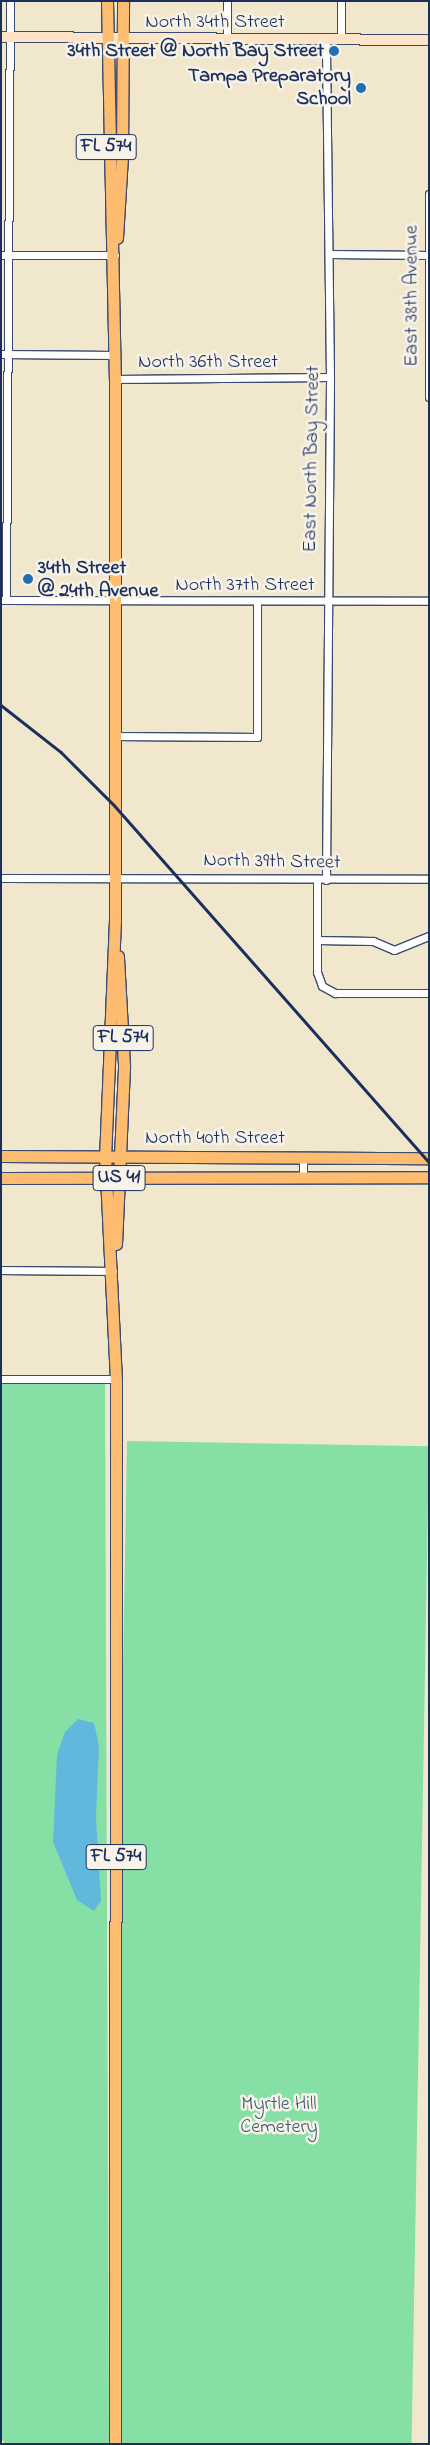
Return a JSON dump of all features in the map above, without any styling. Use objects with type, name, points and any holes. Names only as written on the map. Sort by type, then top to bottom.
[{"type":"main road","name":"FL 574","points":[[107,1],[109,211],[115,255]]},
{"type":"main road","name":"FL 574","points":[[115,2444],[116,1379],[113,1271],[105,1156],[115,920],[115,255],[122,167],[123,1]]},
{"type":"main road","name":"FL 574","points":[[113,1271],[123,1156],[123,1033],[115,920]]},
{"type":"main road","name":"North 40th Street","points":[[1,1156],[429,1158]]},
{"type":"main road","name":"North 40th Street","points":[[1,1178],[429,1177]]},
{"type":"street","points":[[4,600],[4,354],[10,255],[6,37],[10,1]]},
{"type":"street","points":[[227,1],[227,38]]},
{"type":"street","points":[[341,1],[341,39]]},
{"type":"street","name":"North 34th Street","points":[[6,37],[122,40],[227,38],[429,40]]},
{"type":"street","name":"East North Bay Street","points":[[326,39],[330,376],[322,880],[317,940],[318,980],[328,991],[429,993]]},
{"type":"street","name":"East 38th Avenue","points":[[429,194],[429,397]]},
{"type":"street","points":[[329,254],[428,255]]},
{"type":"street","points":[[1,255],[115,255]]},
{"type":"street","name":"North 36th Street","points":[[4,354],[115,356]]},
{"type":"street","name":"North 36th Street","points":[[115,379],[330,376]]},
{"type":"street","name":"North 37th Street","points":[[4,600],[429,601]]},
{"type":"street","points":[[115,736],[257,737],[257,601]]},
{"type":"street","name":"North 39th Street","points":[[1,878],[115,877],[322,880],[429,878]]},
{"type":"street","points":[[317,940],[373,941],[394,950],[429,936]]},
{"type":"street","points":[[303,1156],[303,1177]]},
{"type":"street","points":[[1,1270],[113,1271]]},
{"type":"street","points":[[1,1379],[116,1379]]},
{"type":"green space","points":[[1,1379],[105,1379],[109,2444],[5,2444],[1,2438]]},
{"type":"green space","name":"Myrtle Hill Cemetery","points":[[127,1441],[429,1446],[412,2444],[109,2444]]},
{"type":"water","points":[[78,1719],[94,1723],[99,1746],[96,1817],[101,1901],[94,1911],[77,1900],[53,1842],[57,1755],[65,1732]]},
{"type":"railway","points":[[1,705],[61,752],[115,806],[429,1162]]},
{"type":"place","name":"34th Street @ North Bay Street","points":[[334,51]]},
{"type":"place","name":"Tampa Preparatory School","points":[[361,88]]},
{"type":"place","name":"34th Street @ 24th Avenue","points":[[28,579]]}]
